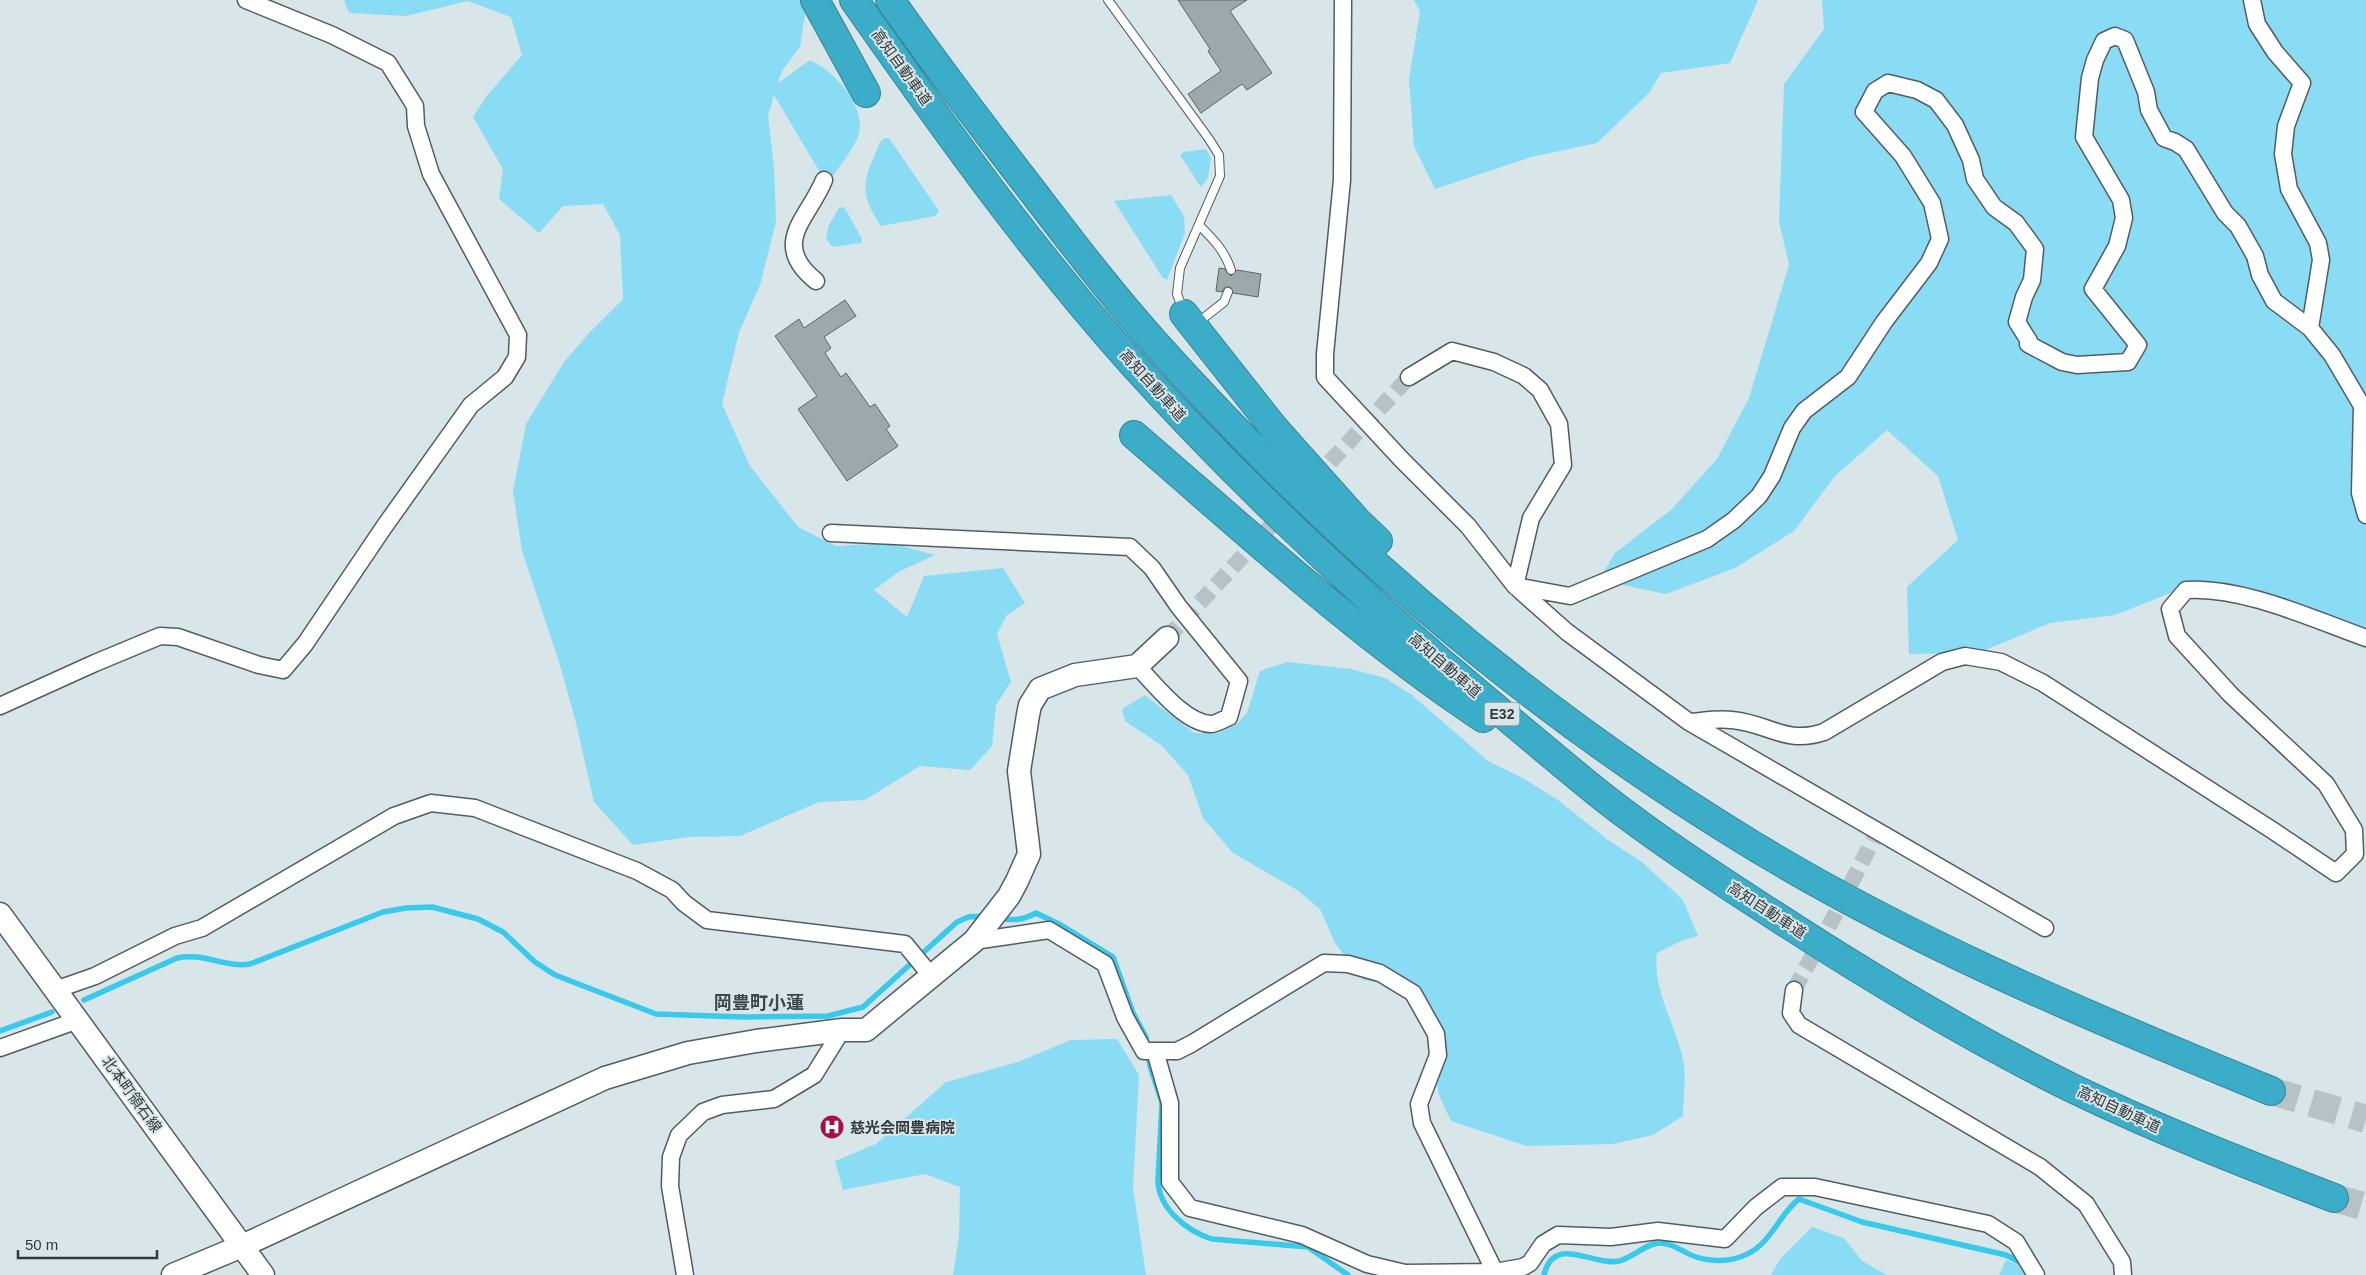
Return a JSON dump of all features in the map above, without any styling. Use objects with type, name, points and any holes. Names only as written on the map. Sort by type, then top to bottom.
[{"type":"highway","points":[[815,0],[866,93]]},
{"type":"highway","name":"高知自動車道","points":[[854,0],[964,152],[1042,254],[1128,358],[1216,454],[1328,563],[1449,670],[1605,799],[1718,878],[1836,956],[1948,1023],[2075,1090],[2204,1148],[2334,1198]]},
{"type":"highway","name":"高知自動車道","points":[[890,0],[988,134],[1066,236],[1152,339],[1238,433],[1346,536],[1472,648],[1606,749],[1728,831],[1857,905],[1979,966],[2127,1032],[2270,1091]]},
{"type":"highway","points":[[1188,320],[1274,428],[1357,522],[1606,749]]},
{"type":"highway","points":[[1134,435],[1336,610],[1441,690],[1605,799]]},
{"type":"street","points":[[0,706],[95,662],[160,636],[178,637],[259,665],[282,670],[305,644],[384,527],[471,405],[506,377],[517,358],[518,335],[431,174],[416,126],[415,106],[388,63],[332,35],[246,0]]},
{"type":"street","points":[[1342,0],[1342,180],[1327,326],[1326,377],[1402,460],[1468,526],[1515,586],[1567,632],[1689,722],[1876,835],[2045,928]]},
{"type":"street","points":[[2252,0],[2257,24],[2275,52],[2302,83],[2286,126],[2283,154],[2289,189],[2318,243],[2320,260],[2310,328]]},
{"type":"street","points":[[1515,586],[1570,596],[1707,539],[1734,520],[1759,496],[1772,476],[1792,428],[1804,411],[1848,377],[1884,322],[1929,263],[1940,239],[1932,203],[1903,156],[1864,112],[1875,92],[1888,83],[1917,90],[1936,100],[1955,125],[1971,160],[1975,178],[1994,207],[2016,222],[2035,249],[2032,280],[2024,297],[2017,322],[2029,342],[2028,344],[2062,362],[2077,365],[2128,362],[2138,345],[2093,289],[2117,246],[2124,218],[2121,200],[2084,137],[2090,78],[2095,60],[2104,41],[2115,36],[2125,40],[2146,92],[2149,110],[2164,138],[2186,149],[2225,213],[2238,226],[2255,256],[2260,275],[2274,301],[2310,328],[2332,355],[2362,406],[2360,494],[2366,515]]},
{"type":"street","points":[[816,281],[805,272],[796,258],[793,238],[798,225],[820,190],[824,180]]},
{"type":"street","points":[[1410,377],[1452,351],[1494,362],[1524,376],[1540,390],[1559,424],[1563,465],[1531,518],[1515,586]]},
{"type":"street","points":[[831,533],[1130,547],[1152,568],[1179,607],[1239,681],[1229,717],[1213,724],[1193,720],[1137,666]]},
{"type":"street","points":[[1689,722],[1732,720],[1798,738],[1810,736],[1824,732],[1942,662],[1965,656],[2001,662],[2044,683],[2336,873],[2355,854],[2354,830],[2326,784],[2231,695],[2177,636],[2170,609],[2186,590],[2208,588],[2258,600],[2366,638]]},
{"type":"street","points":[[173,1275],[242,1246],[605,1078],[688,1053],[756,1041],[842,1030],[866,1030],[927,970],[980,934],[1001,907],[1017,881],[1029,854],[1019,771],[1030,705],[1040,689],[1075,675],[1137,666],[1167,638]]},
{"type":"street","points":[[55,990],[94,976],[175,936],[202,928],[394,816],[431,803],[475,808],[638,871],[672,890],[684,903],[707,920],[905,944],[927,970]]},
{"type":"street","name":"北本町領石線","points":[[0,914],[263,1275]]},
{"type":"street","points":[[980,934],[1049,930],[1105,964],[1125,1017],[1150,1051],[1170,1103],[1170,1182],[1190,1208],[1302,1235],[1367,1264],[1405,1273],[1495,1272],[1523,1267],[1530,1262],[1543,1244],[1558,1235],[1611,1237],[1658,1231],[1725,1239],[1756,1208],[1782,1187],[1815,1187],[1988,1224],[2016,1242],[2036,1275]]},
{"type":"street","points":[[1150,1051],[1177,1051],[1191,1044],[1324,963],[1348,964],[1380,972],[1413,993],[1436,1034],[1438,1055],[1419,1104],[1422,1123],[1495,1272]]},
{"type":"street","points":[[1794,990],[1791,1013],[1799,1025],[2040,1167],[2086,1204],[2122,1262],[2123,1275]]},
{"type":"street","points":[[0,1048],[78,1020]]},
{"type":"street","points":[[685,1275],[670,1186],[671,1157],[679,1136],[702,1112],[722,1105],[774,1098],[814,1075],[842,1030]]},
{"type":"lane","points":[[1108,0],[1210,139],[1219,155],[1220,176],[1200,226],[1180,268],[1176,294],[1188,320],[1224,302],[1228,292]]},
{"type":"lane","points":[[1200,226],[1218,245],[1227,259],[1231,270]]},
{"type":"shaded area","points":[[344,0],[801,0],[806,8],[800,47],[782,71],[778,83],[810,60],[820,65],[848,92],[859,116],[860,127],[854,145],[827,184],[774,95],[768,116],[774,167],[776,222],[760,285],[739,332],[722,404],[750,466],[798,527],[836,546],[892,543],[935,555],[900,571],[874,590],[907,617],[924,576],[1003,568],[1025,603],[1007,615],[997,634],[1011,682],[996,705],[992,746],[970,770],[920,766],[865,800],[819,802],[740,836],[689,837],[633,845],[594,802],[576,723],[560,665],[522,551],[513,491],[526,424],[564,362],[589,333],[623,299],[620,235],[603,204],[563,206],[539,233],[499,199],[503,169],[473,117],[486,97],[522,55],[511,17],[468,1],[406,16],[349,13]]},
{"type":"shaded area","points":[[1414,0],[1758,0],[1730,63],[1661,73],[1649,93],[1597,143],[1531,157],[1435,189],[1414,146],[1409,79],[1420,12]]},
{"type":"shaded area","points":[[1822,0],[2366,0],[2366,628],[2254,597],[2183,588],[2115,615],[2050,623],[1978,653],[1909,654],[1907,587],[1958,540],[1938,476],[1887,430],[1835,476],[1794,531],[1735,568],[1666,594],[1599,580],[1615,553],[1671,510],[1717,459],[1749,398],[1789,265],[1779,221],[1784,84],[1824,29]]},
{"type":"shaded area","points":[[885,138],[889,138],[939,211],[935,216],[881,226],[873,214],[866,193],[867,175],[880,142]]},
{"type":"shaded area","points":[[1206,149],[1211,158],[1208,178],[1201,187],[1180,155],[1183,152]]},
{"type":"shaded area","points":[[1171,195],[1184,216],[1185,233],[1167,280],[1163,278],[1114,201]]},
{"type":"shaded area","points":[[844,207],[862,239],[861,243],[833,247],[826,239],[829,225],[839,208]]},
{"type":"shaded area","points":[[1287,662],[1351,669],[1385,678],[1412,695],[1488,761],[1523,778],[1558,800],[1608,840],[1642,862],[1683,900],[1698,936],[1683,940],[1657,953],[1656,968],[1662,996],[1677,1037],[1684,1065],[1683,1116],[1653,1135],[1613,1144],[1527,1146],[1451,1121],[1439,1095],[1425,1021],[1402,987],[1363,980],[1335,943],[1320,909],[1297,890],[1233,853],[1203,818],[1188,775],[1161,745],[1125,721],[1122,709],[1145,695],[1194,733],[1219,733],[1238,723],[1247,713],[1260,671]]},
{"type":"shaded area","points":[[1117,1039],[1139,1075],[1133,1188],[1146,1275],[953,1275],[959,1236],[960,1187],[925,1174],[843,1190],[835,1161],[876,1144],[946,1082],[1018,1062],[1071,1040]]},
{"type":"shaded area","points":[[1812,1227],[1844,1238],[1862,1261],[1887,1275],[1771,1275],[1780,1259]]},
{"type":"shaded area","points":[[2006,1260],[2030,1270],[2033,1275],[1999,1275]]},
{"type":"building","points":[[1178,0],[1247,0],[1230,11],[1272,73],[1247,90],[1242,84],[1201,113],[1188,94],[1221,71],[1208,51],[1210,49]]},
{"type":"building","points":[[1219,268],[1225,269],[1231,276],[1237,270],[1261,274],[1258,297],[1233,293],[1230,287],[1225,287],[1222,292],[1216,291]]},
{"type":"building","points":[[845,300],[856,316],[824,337],[831,348],[825,353],[841,377],[846,373],[870,407],[875,404],[890,426],[886,429],[898,446],[847,481],[798,409],[817,396],[775,336],[799,319],[804,328]]},
{"type":"waterway","points":[[84,1000],[177,958],[196,957],[232,964],[250,964],[383,912],[406,908],[432,907],[478,919],[503,932],[535,962],[555,975],[656,1014],[743,1017],[828,1016],[863,1007],[957,922],[968,917],[985,916]]},
{"type":"waterway","points":[[999,918],[1018,919],[1036,913],[1061,925],[1113,957],[1133,1013],[1146,1037],[1150,1066],[1162,1103],[1158,1181],[1163,1201],[1176,1218],[1184,1225],[1212,1239],[1308,1247],[1348,1275]]},
{"type":"waterway","points":[[0,1031],[52,1012]]},
{"type":"waterway","points":[[1544,1275],[1549,1263],[1556,1256],[1576,1254],[1609,1262],[1619,1261],[1650,1245],[1660,1243],[1705,1259],[1726,1260],[1740,1257],[1759,1246],[1791,1206],[1799,1199],[1862,1222],[2006,1255],[2023,1264]]},
{"type":"tunnel","points":[[1167,638],[1409,377]]},
{"type":"tunnel","points":[[1794,990],[1874,838]]},
{"type":"tunnel","points":[[2271,1091],[2366,1119]]},
{"type":"tunnel","points":[[2334,1198],[2366,1207]]},
{"type":"place","name":"慈光会岡豊病院","points":[[832,1127]]},
{"type":"district","name":"岡豊町小蓮","points":[[759,1003]]}]
